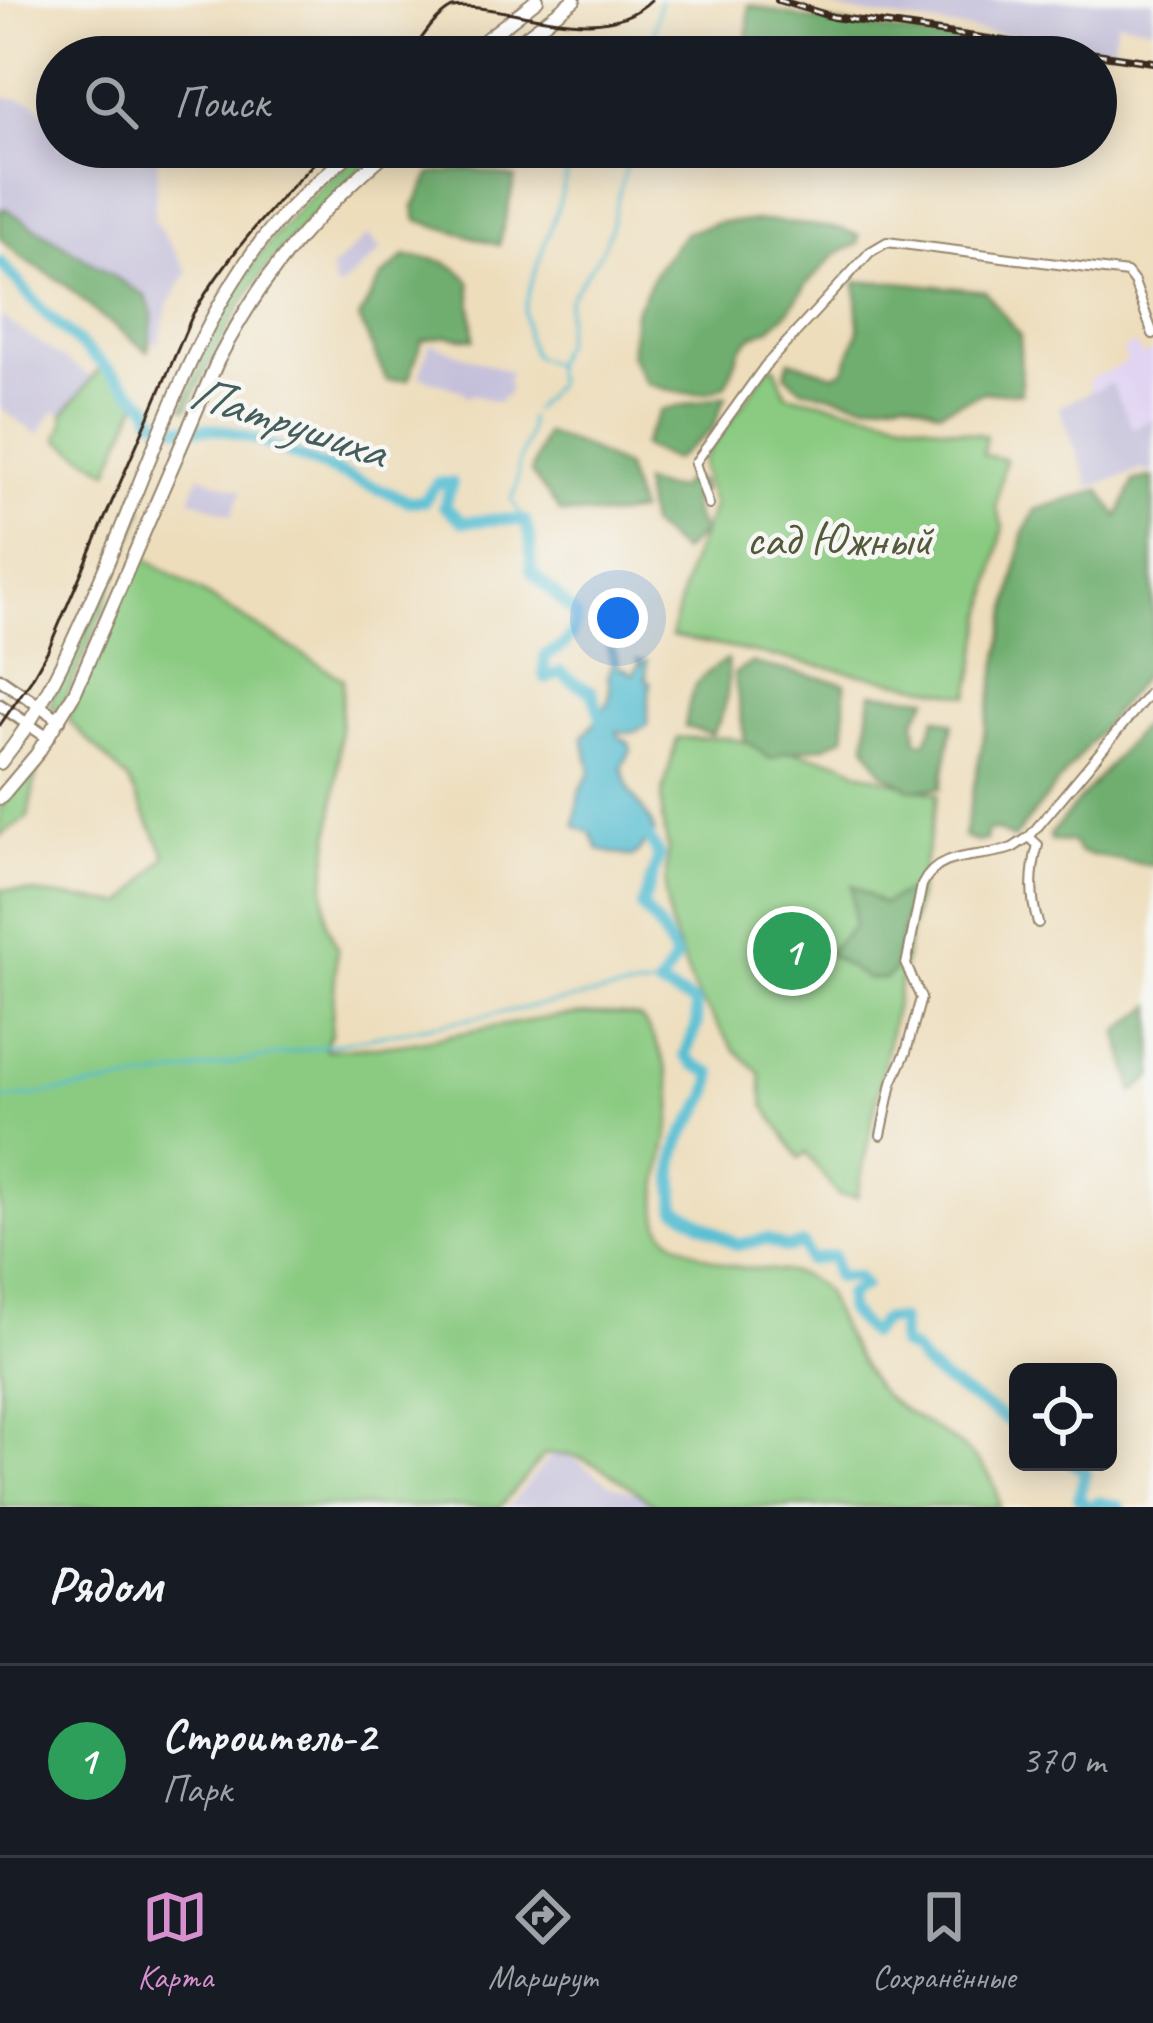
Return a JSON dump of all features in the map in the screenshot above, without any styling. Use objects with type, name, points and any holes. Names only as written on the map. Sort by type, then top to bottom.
[{"type":"main road","points":[[488,36],[537,0]]},
{"type":"main road","points":[[525,36],[574,0]]},
{"type":"main road","points":[[503,24],[516,24],[514,36]]},
{"type":"main road","points":[[0,763],[40,707],[104,572],[212,320],[264,237],[334,168]]},
{"type":"main road","points":[[0,798],[60,720],[231,334],[275,265],[334,198],[369,168]]},
{"type":"street","points":[[709,506],[695,463],[765,367],[828,294],[870,252],[887,242],[1127,273],[1153,334]]},
{"type":"street","points":[[0,679],[60,720]]},
{"type":"street","points":[[881,1135],[892,1083],[920,998],[906,965],[927,875],[950,860],[1013,848],[1029,838],[1153,689]]},
{"type":"street","points":[[0,705],[48,738]]},
{"type":"street","points":[[1029,838],[1038,845],[1033,865],[1038,923]]},
{"type":"shaded area","points":[[810,0],[1153,0],[1153,28],[1117,21],[1114,36],[1012,36],[845,11]]},
{"type":"shaded area","points":[[0,96],[36,104],[36,168],[158,168],[154,220],[188,272],[168,305],[158,345],[0,223]]},
{"type":"shaded area","points":[[368,235],[382,250],[339,289],[329,271]]},
{"type":"shaded area","points":[[0,316],[91,377],[63,415],[54,411],[38,435],[0,408]]},
{"type":"shaded area","points":[[430,343],[510,372],[507,397],[502,396],[499,403],[470,397],[419,376]]},
{"type":"shaded area","points":[[1135,344],[1142,356],[1153,351],[1153,472],[1144,469],[1090,487],[1059,406],[1090,393],[1089,379],[1127,363],[1123,350]]},
{"type":"shaded area","points":[[1111,383],[1133,428],[1153,419],[1153,472],[1144,469],[1090,487],[1059,406]]},
{"type":"shaded area","points":[[200,475],[242,491],[232,515],[190,498]]},
{"type":"shaded area","points":[[558,1448],[610,1484],[653,1499],[647,1507],[508,1507]]},
{"type":"green space","points":[[749,5],[925,36],[748,36]]},
{"type":"green space","points":[[342,168],[363,168],[274,258],[230,324],[187,409],[183,407],[214,334],[255,263]]},
{"type":"green space","points":[[470,169],[515,178],[499,245],[417,220],[414,207],[431,174]]},
{"type":"green space","points":[[0,209],[145,296],[153,314],[148,351],[0,237]]},
{"type":"green space","points":[[772,221],[842,229],[859,236],[858,244],[836,254],[788,312],[752,336],[741,348],[726,385],[696,393],[646,383],[631,355],[635,312],[658,267],[685,233],[720,222]]},
{"type":"green space","points":[[405,256],[441,261],[470,281],[474,339],[422,340],[409,379],[387,381],[359,318],[381,278]]},
{"type":"green space","points":[[856,282],[985,291],[1020,336],[1021,393],[984,392],[939,411],[907,398],[866,403],[800,388],[785,374],[790,360],[834,375],[844,370],[859,330]]},
{"type":"green space","name":"сад Южный","points":[[770,366],[775,367],[786,394],[986,436],[983,455],[1005,459],[996,507],[1003,527],[969,696],[671,636],[688,570],[713,507],[703,458]]},
{"type":"green space","points":[[101,367],[138,401],[109,471],[58,437],[63,415]]},
{"type":"green space","points":[[726,396],[712,430],[674,460],[642,446],[661,410]]},
{"type":"green space","points":[[545,433],[625,467],[639,512],[611,516],[561,513],[531,473]]},
{"type":"green space","points":[[1153,477],[1153,664],[1013,839],[997,830],[987,831],[986,840],[977,842],[964,837],[1023,535],[1035,510],[1100,490],[1118,517],[1134,481]]},
{"type":"green space","points":[[687,478],[700,482],[702,491],[693,498],[693,507],[703,532],[682,552],[649,525],[642,483],[679,488]]},
{"type":"green space","points":[[140,506],[143,510],[93,635],[57,710],[50,706],[51,701]]},
{"type":"green space","points":[[142,556],[343,679],[324,889],[327,924],[337,948],[326,1050],[408,1043],[561,1016],[640,1018],[659,1049],[671,1087],[671,1124],[658,1193],[660,1224],[667,1235],[718,1261],[790,1272],[820,1287],[880,1391],[973,1456],[996,1488],[999,1507],[657,1507],[596,1465],[574,1456],[545,1454],[500,1507],[0,1507],[0,889],[125,904],[166,856],[128,780],[69,716]]},
{"type":"green space","points":[[727,660],[727,698],[712,734],[685,727],[695,686]]},
{"type":"green space","points":[[751,663],[845,683],[845,736],[825,746],[771,759],[745,741],[734,674]]},
{"type":"green space","points":[[871,693],[928,698],[915,720],[917,741],[926,742],[936,717],[953,723],[941,788],[911,789],[882,772],[866,745]]},
{"type":"green space","points":[[1153,713],[1153,866],[1080,853],[1072,842],[1051,841],[1050,835]]},
{"type":"green space","points":[[677,738],[727,738],[842,762],[859,772],[938,794],[857,1197],[838,1195],[806,1153],[799,1158],[764,1105],[760,1073],[734,1049],[694,990],[670,925],[665,892],[668,849],[662,796]]},
{"type":"green space","points":[[39,760],[28,817],[0,836],[0,808]]},
{"type":"green space","points":[[852,885],[883,904],[911,889],[895,970],[885,979],[867,979],[827,953],[854,926]]},
{"type":"green space","points":[[1153,1005],[1153,1076],[1134,1092],[1118,1032]]},
{"type":"water","points":[[607,647],[615,650],[619,668],[631,673],[641,665],[638,660],[647,661],[650,682],[647,726],[631,733],[617,731],[631,750],[622,767],[630,791],[655,833],[632,857],[599,850],[591,833],[575,826],[579,793],[591,770],[583,737],[610,695],[612,665]]},
{"type":"waterway","points":[[654,36],[660,0]]},
{"type":"waterway","points":[[533,410],[556,384],[552,364],[534,356],[524,312],[568,168]]},
{"type":"waterway","points":[[553,362],[563,343],[569,299],[600,254],[626,168]]},
{"type":"waterway","name":"Патрушиха","points":[[0,262],[44,312],[150,407],[153,418],[178,427],[224,430],[257,440],[409,501],[424,501],[437,483],[452,483],[444,506],[463,522],[525,521],[531,571],[577,616],[566,643],[545,656],[544,675],[546,679],[560,672],[592,691],[604,728]]},
{"type":"waterway","points":[[525,521],[511,499],[529,418]]},
{"type":"waterway","name":"Патрушиха","points":[[639,830],[659,856],[642,907],[676,958],[659,986],[695,1003],[697,1024],[685,1055],[712,1073],[705,1101],[677,1150],[676,1208],[737,1245],[766,1239],[786,1248],[803,1244],[808,1260],[833,1256],[836,1277],[857,1277],[864,1286],[848,1294],[848,1310],[870,1334],[883,1320],[901,1320],[901,1345],[914,1351],[947,1383],[1009,1421]]},
{"type":"waterway","points":[[0,1100],[155,1078],[659,986]]},
{"type":"waterway","name":"Патрушиха","points":[[1084,1471],[1079,1498],[1088,1507]]},
{"type":"waterway","name":"Патрушиха","points":[[1090,1507],[1100,1502],[1120,1507]]},
{"type":"tram line","points":[[423,36],[452,8],[605,22],[630,15],[651,0]]},
{"type":"tram line","points":[[0,725],[48,650],[193,314],[256,226],[310,168]]},
{"type":"railway","points":[[778,0],[833,17],[968,36]]},
{"type":"railway","points":[[1117,57],[1153,62]]},
{"type":"place","name":"Строитель-2","points":[[792,951]]}]
